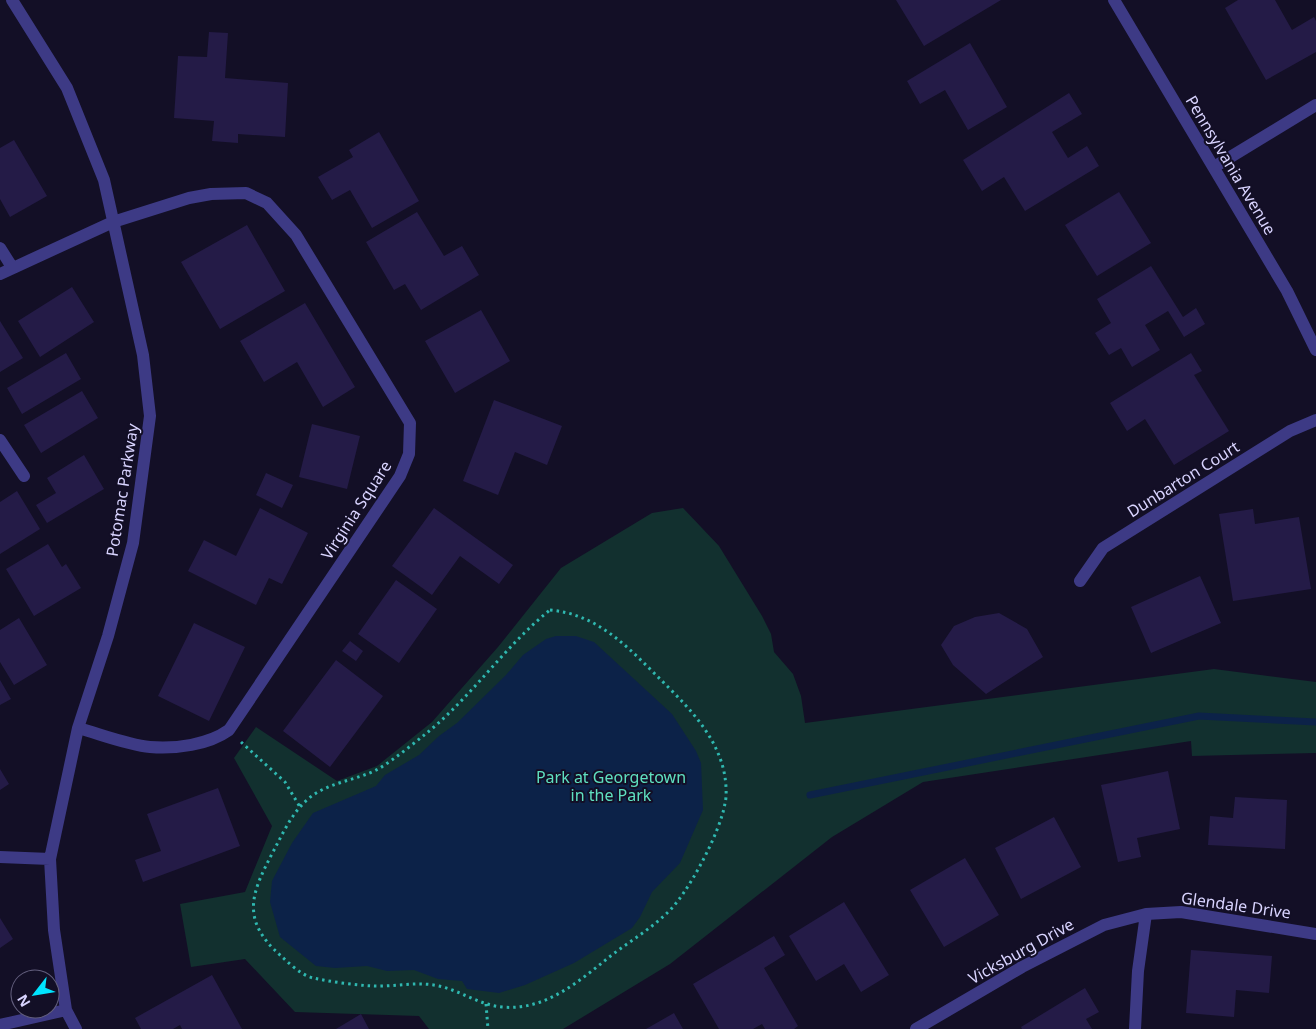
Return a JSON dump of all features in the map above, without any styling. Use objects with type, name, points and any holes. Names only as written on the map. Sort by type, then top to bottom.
[{"type":"street","name":"Potomac Parkway","points":[[12,0],[67,88],[104,180],[143,355],[150,416],[133,543],[108,636],[78,728],[50,859],[54,930],[66,1010],[76,1029]]},
{"type":"street","name":"Pennsylvania Avenue","points":[[1114,0],[1287,291],[1316,350]]},
{"type":"street","points":[[1214,167],[1316,105]]},
{"type":"street","name":"Virginia Square","points":[[0,274],[113,222],[189,198],[211,194],[246,193],[267,203],[296,235],[410,423],[409,454],[400,476],[229,730],[215,740],[201,744],[150,747],[78,728]]},
{"type":"street","points":[[0,248],[12,267]]},
{"type":"street","name":"Dunbarton Court","points":[[1080,581],[1104,548],[1290,431],[1316,420]]},
{"type":"street","points":[[0,440],[24,476]]},
{"type":"street","points":[[0,857],[50,859]]},
{"type":"street","name":"Glendale Drive","points":[[1146,914],[1181,912],[1316,934]]},
{"type":"street","points":[[1135,1029],[1138,971],[1146,914]]},
{"type":"street","name":"Vicksburg Drive","points":[[916,1029],[1022,967],[1104,924],[1146,914]]},
{"type":"street","points":[[0,1024],[66,1010]]},
{"type":"path","points":[[550,610],[570,612],[596,622],[639,658],[693,713],[713,742],[725,776],[726,803],[715,834],[702,860],[669,912],[572,987],[540,1002],[515,1008],[486,1004],[440,986],[397,983],[376,986],[311,978],[298,971],[265,941],[256,922],[253,898],[260,875],[282,833],[300,808],[315,793],[379,768],[428,732],[490,673],[528,628],[550,610]]},
{"type":"path","points":[[229,730],[285,782],[300,808]]},
{"type":"path","points":[[486,1004],[488,1029]]},
{"type":"green space","name":"Park at Georgetown in the Park","points":[[683,508],[719,546],[762,616],[771,634],[774,652],[793,674],[801,696],[805,723],[1214,669],[1316,682],[1316,753],[1192,756],[1191,741],[923,782],[832,837],[670,964],[563,1029],[429,1029],[419,1016],[295,1012],[245,959],[191,967],[180,904],[245,892],[272,826],[234,758],[256,727],[337,781],[377,766],[432,722],[498,647],[561,568],[652,513]]},
{"type":"water","points":[[556,636],[576,636],[594,642],[672,714],[696,751],[701,763],[703,810],[680,863],[652,892],[640,917],[632,928],[574,963],[525,985],[499,993],[467,989],[462,981],[438,979],[414,970],[387,971],[367,966],[335,968],[316,966],[280,937],[270,902],[272,881],[292,843],[313,813],[376,786],[385,775],[419,755],[439,736],[457,723],[506,675],[523,655],[546,639]]},
{"type":"building","points":[[896,0],[1001,0],[924,46]]},
{"type":"building","points":[[1238,0],[1275,0],[1292,30],[1314,17],[1316,21],[1316,52],[1266,80],[1225,8]]},
{"type":"building","points":[[209,32],[228,33],[225,78],[288,83],[285,137],[238,134],[238,143],[212,141],[214,121],[174,118],[178,56],[207,57]]},
{"type":"building","points":[[970,43],[1007,107],[968,130],[945,90],[920,104],[907,81]]},
{"type":"building","points":[[1069,93],[1082,114],[1052,132],[1068,158],[1087,146],[1099,166],[1025,211],[1004,177],[982,191],[963,160]]},
{"type":"building","points":[[379,132],[419,201],[372,228],[350,190],[332,200],[318,177],[353,157],[349,150]]},
{"type":"building","points":[[14,140],[47,196],[10,217],[0,199],[0,148]]},
{"type":"building","points":[[1119,192],[1151,243],[1097,276],[1065,225]]},
{"type":"building","points":[[417,212],[444,256],[462,246],[479,275],[421,310],[405,284],[394,290],[366,242]]},
{"type":"building","points":[[247,225],[285,291],[220,329],[181,262]]},
{"type":"building","points":[[1151,266],[1183,317],[1196,308],[1205,324],[1184,337],[1168,311],[1145,325],[1160,350],[1132,367],[1121,348],[1109,355],[1095,333],[1111,323],[1097,299]]},
{"type":"building","points":[[72,287],[94,322],[40,357],[18,321]]},
{"type":"building","points":[[305,303],[355,387],[323,407],[297,362],[264,382],[240,341]]},
{"type":"building","points":[[481,310],[510,361],[455,393],[425,341]]},
{"type":"building","points":[[0,321],[23,358],[0,372]]},
{"type":"building","points":[[66,353],[81,379],[22,414],[7,388]]},
{"type":"building","points":[[1191,353],[1202,371],[1194,375],[1229,431],[1174,465],[1145,419],[1127,431],[1110,403]]},
{"type":"building","points":[[82,391],[98,418],[41,453],[24,425]]},
{"type":"building","points":[[494,400],[562,426],[547,465],[515,452],[498,495],[463,481]]},
{"type":"building","points":[[312,424],[360,436],[347,489],[299,477]]},
{"type":"building","points":[[84,455],[104,489],[47,523],[36,505],[56,493],[47,478]]},
{"type":"building","points":[[266,473],[293,485],[282,508],[256,495]]},
{"type":"building","points":[[17,491],[40,529],[0,554],[0,502]]},
{"type":"building","points":[[260,508],[308,533],[282,584],[269,578],[256,605],[188,571],[204,540],[236,556]]},
{"type":"building","points":[[434,508],[513,565],[499,584],[460,556],[432,595],[392,566]]},
{"type":"building","points":[[1253,509],[1255,524],[1299,517],[1311,589],[1233,601],[1219,514]]},
{"type":"building","points":[[48,544],[62,567],[66,564],[81,588],[34,616],[6,569]]},
{"type":"building","points":[[1200,576],[1221,623],[1151,653],[1131,607]]},
{"type":"building","points":[[396,580],[437,609],[399,663],[358,634]]},
{"type":"building","points":[[999,613],[1027,629],[1043,657],[986,694],[953,665],[941,645],[954,626],[975,617]]},
{"type":"building","points":[[19,618],[47,665],[14,685],[0,662],[0,630]]},
{"type":"building","points":[[194,623],[245,647],[209,721],[158,696]]},
{"type":"building","points":[[350,641],[363,651],[356,661],[342,651]]},
{"type":"building","points":[[336,660],[383,696],[330,767],[283,731]]},
{"type":"building","points":[[0,680],[11,699],[0,705]]},
{"type":"building","points":[[0,769],[9,784],[0,790]]},
{"type":"building","points":[[1168,771],[1180,829],[1137,838],[1141,857],[1118,862],[1101,785]]},
{"type":"building","points":[[218,788],[240,846],[143,882],[135,860],[161,851],[147,814]]},
{"type":"building","points":[[1235,797],[1287,800],[1285,849],[1208,845],[1210,816],[1233,818]]},
{"type":"building","points":[[1054,817],[1081,867],[1021,899],[995,848]]},
{"type":"building","points":[[965,858],[999,915],[944,947],[910,890]]},
{"type":"building","points":[[844,902],[889,975],[861,992],[844,964],[816,981],[789,936]]},
{"type":"building","points":[[0,918],[13,939],[0,948]]},
{"type":"building","points":[[774,936],[785,955],[764,968],[798,1026],[794,1029],[765,1029],[762,1024],[753,1029],[719,1029],[693,984]]},
{"type":"building","points":[[1191,950],[1272,956],[1269,993],[1236,990],[1234,1017],[1186,1013]]},
{"type":"building","points":[[212,975],[242,1029],[182,1029],[180,1025],[173,1029],[141,1029],[135,1018]]},
{"type":"building","points":[[1085,988],[1099,1012],[1086,1019],[1092,1029],[1022,1029],[1021,1027]]},
{"type":"building","points":[[674,1013],[683,1029],[646,1029]]},
{"type":"building","points":[[361,1014],[369,1029],[336,1029]]},
{"type":"waterway","points":[[810,795],[1199,716],[1316,722]]}]
